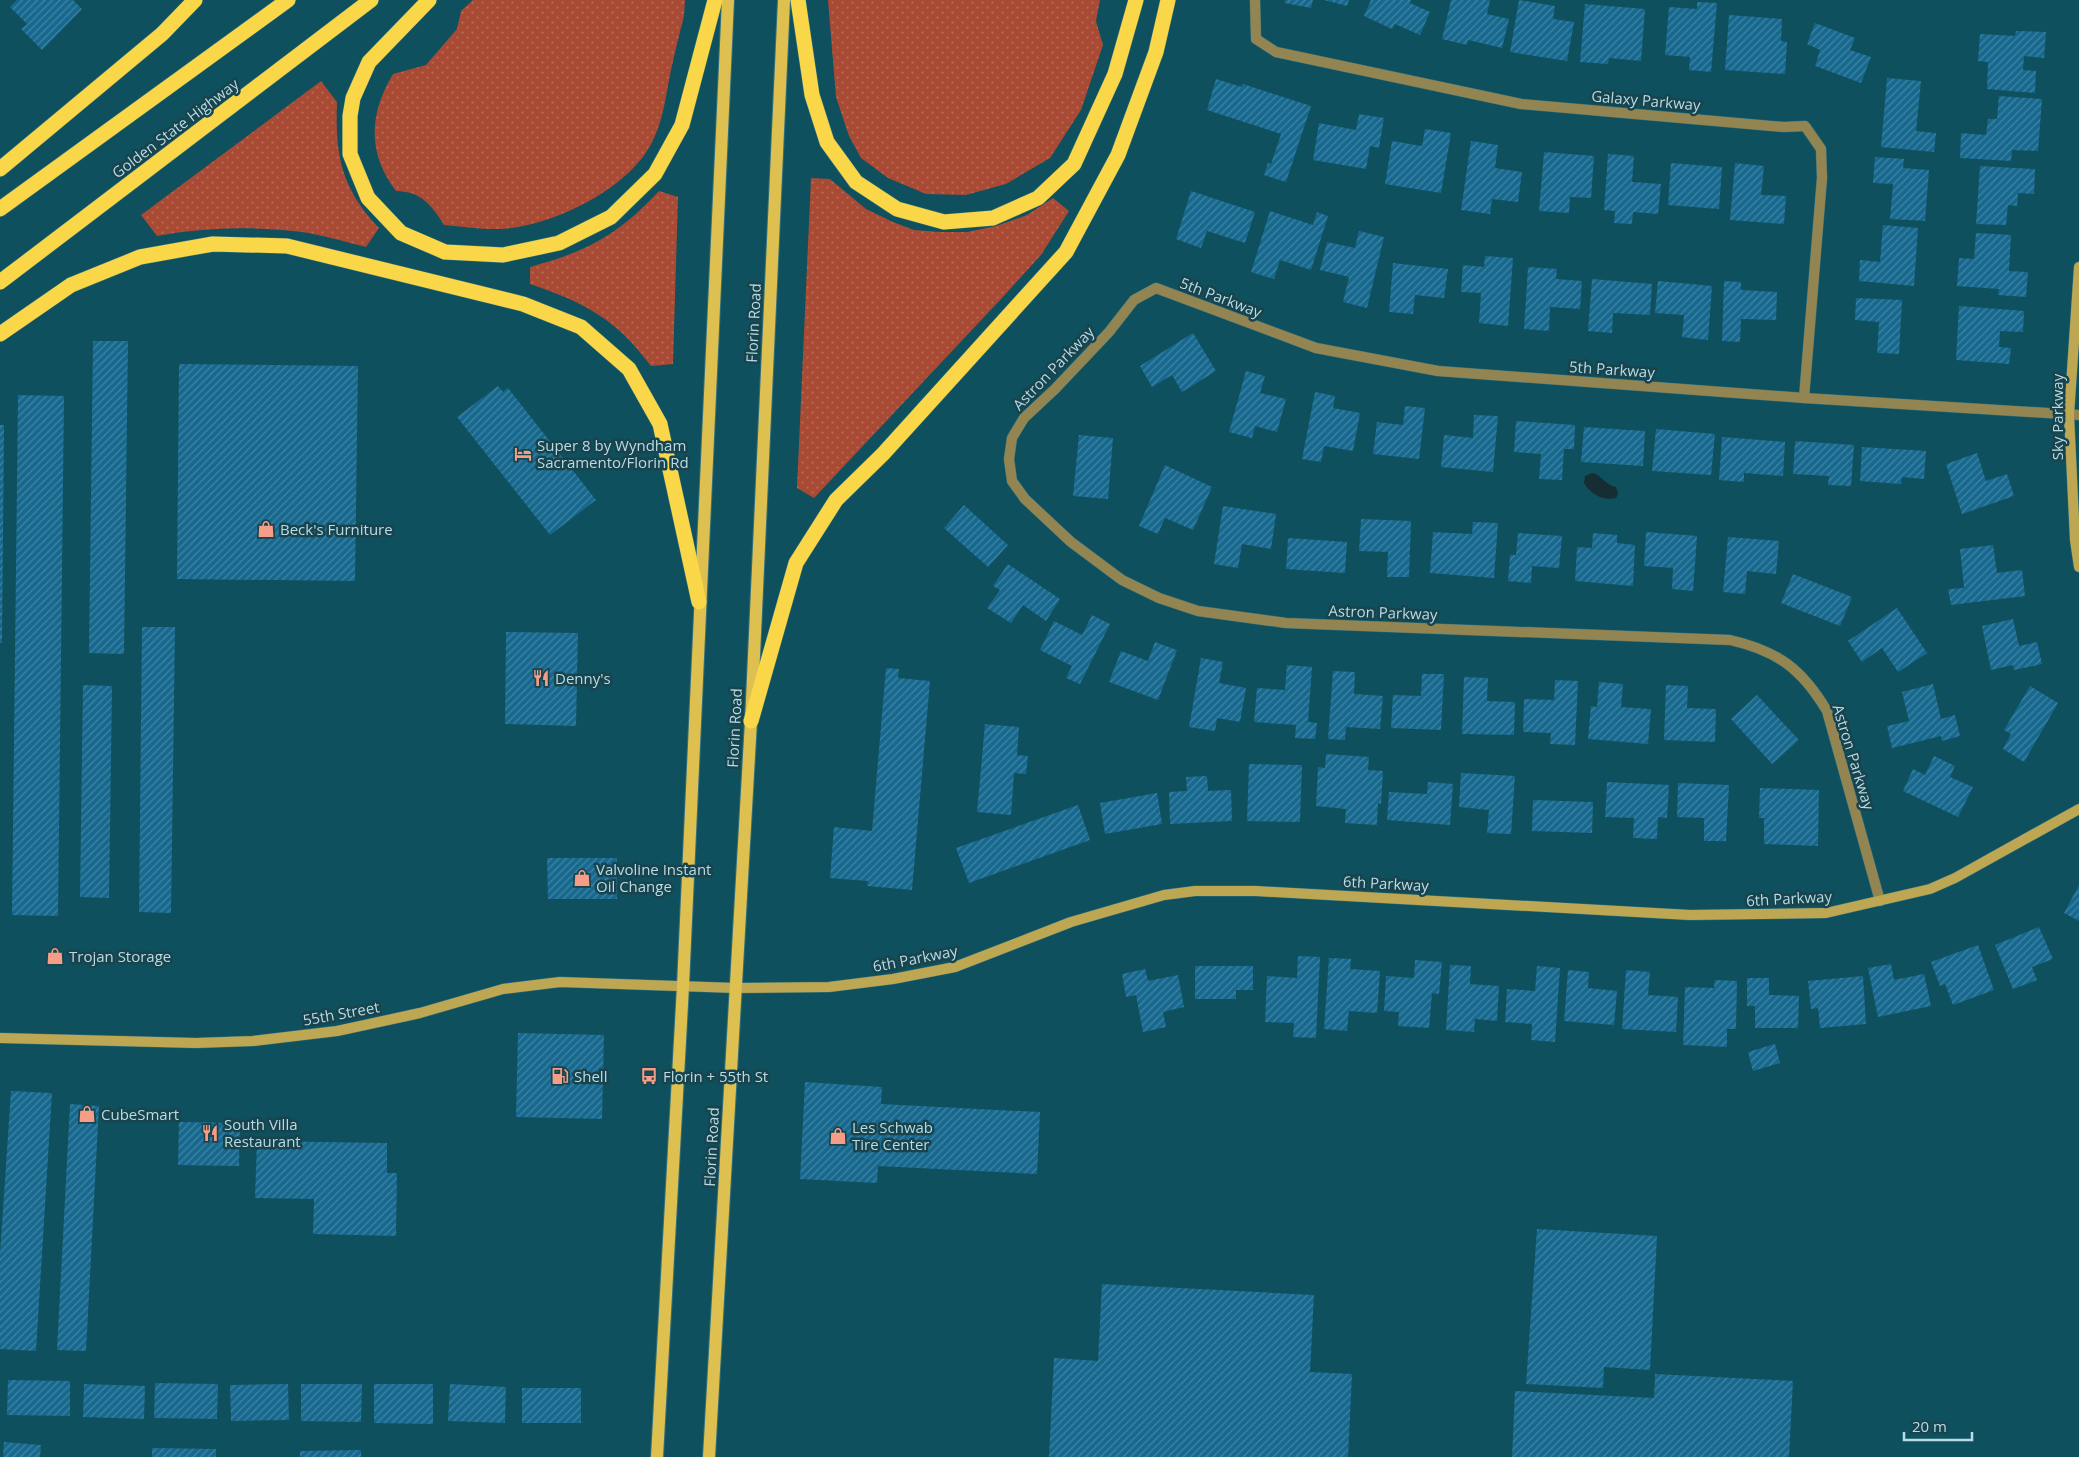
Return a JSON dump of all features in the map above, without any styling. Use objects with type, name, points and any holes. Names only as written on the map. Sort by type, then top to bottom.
[{"type":"highway","points":[[0,169],[162,34],[195,0]]},
{"type":"highway","points":[[0,209],[288,0]]},
{"type":"highway","name":"Golden State Highway","points":[[0,282],[371,0]]},
{"type":"highway","points":[[429,0],[369,62],[353,98],[350,116],[350,154],[368,198],[401,233],[445,252],[503,255],[559,243],[611,217],[655,174],[682,125],[714,0]]},
{"type":"highway","points":[[798,0],[812,95],[827,142],[856,182],[897,209],[944,222],[993,218],[1038,198],[1074,164],[1115,74],[1136,0]]},
{"type":"highway","points":[[751,721],[796,563],[836,500],[883,454],[1066,252],[1118,155],[1156,52],[1168,0]]},
{"type":"highway","points":[[0,334],[71,285],[140,257],[213,244],[287,246],[523,304],[581,328],[629,370],[660,424],[699,602]]},
{"type":"main road","points":[[657,1457],[683,986],[699,602],[728,0]]},
{"type":"main road","name":"Florin Road","points":[[709,1457],[751,721],[784,0]]},
{"type":"street","name":"Galaxy Parkway","points":[[1255,0],[1256,38],[1276,52],[1521,104],[1784,127],[1805,126],[1821,149],[1822,178],[1804,398]]},
{"type":"street","name":"Sky Parkway","points":[[2079,268],[2074,415],[2075,540],[2079,567]]},
{"type":"street","name":"5th Parkway","points":[[1156,288],[1316,348],[1438,371],[1804,398],[2074,415]]},
{"type":"street","name":"Astron Parkway","points":[[1156,288],[1134,300],[1109,332],[1056,390],[1024,418],[1012,438],[1009,459],[1012,482],[1025,499],[1071,542],[1122,580],[1158,598],[1198,611],[1286,623],[1730,640],[1762,649],[1777,656],[1798,670],[1814,689],[1827,711],[1880,901]]},
{"type":"street","name":"6th Parkway","points":[[683,986],[736,988],[829,987],[893,979],[956,967],[1101,912],[1164,895],[1195,891],[1256,891],[1690,915],[1744,916],[1826,913],[1930,889],[1955,878],[2079,809]]},
{"type":"street","name":"55th Street","points":[[0,1038],[196,1043],[253,1041],[337,1032],[503,989],[531,984],[589,982],[683,986]]},
{"type":"shaded area","points":[[473,0],[685,0],[684,16],[660,124],[647,151],[636,166],[605,191],[568,212],[530,225],[503,229],[444,225],[430,205],[419,196],[396,191],[380,162],[376,148],[376,119],[385,89],[393,74],[426,65],[457,29],[461,11]]},
{"type":"shaded area","points":[[828,0],[1100,0],[1096,21],[1103,45],[1081,110],[1050,158],[1006,184],[966,195],[926,194],[888,178],[861,158],[849,136],[836,97]]},
{"type":"shaded area","points":[[321,81],[337,102],[339,155],[348,185],[366,213],[379,228],[366,247],[310,233],[265,229],[211,229],[157,236],[141,215]]},
{"type":"shaded area","points":[[811,178],[830,179],[866,209],[914,230],[967,232],[996,226],[1027,215],[1053,198],[1069,211],[1041,255],[814,498],[797,488]]},
{"type":"shaded area","points":[[659,191],[678,197],[673,364],[651,366],[625,336],[598,314],[567,298],[530,284],[530,267],[569,255],[601,240],[630,219]]},
{"type":"water","points":[[1592,473],[1616,487],[1618,494],[1616,498],[1611,499],[1597,496],[1590,490],[1584,483],[1585,476]]},
{"type":"building","points":[[17,0],[73,0],[82,9],[42,50],[21,29],[27,24],[10,7]]},
{"type":"building","points":[[1285,0],[1313,0],[1311,8],[1285,3]]},
{"type":"building","points":[[1324,0],[1349,0],[1347,6]]},
{"type":"building","points":[[1371,0],[1411,0],[1410,3],[1430,12],[1420,35],[1395,24],[1392,29],[1364,16]]},
{"type":"building","points":[[1451,0],[1490,0],[1487,14],[1509,19],[1502,48],[1468,40],[1467,45],[1442,39]]},
{"type":"building","points":[[1519,0],[1555,6],[1553,19],[1574,22],[1567,61],[1510,52]]},
{"type":"building","points":[[1697,2],[1717,3],[1711,72],[1689,70],[1690,57],[1665,55],[1669,7],[1697,9]]},
{"type":"building","points":[[1585,4],[1645,9],[1641,61],[1609,58],[1608,64],[1580,62]]},
{"type":"building","points":[[1729,15],[1782,19],[1781,41],[1787,42],[1785,74],[1725,70]]},
{"type":"building","points":[[1815,23],[1855,38],[1850,50],[1871,57],[1861,83],[1815,66],[1820,50],[1807,44]]},
{"type":"building","points":[[2016,31],[2046,32],[2044,58],[2024,56],[2023,70],[2036,71],[2035,93],[1987,89],[1988,62],[1978,61],[1980,34],[2015,36]]},
{"type":"building","points":[[1887,78],[1921,81],[1916,131],[1936,133],[1934,152],[1881,147]]},
{"type":"building","points":[[1216,79],[1242,87],[1243,84],[1311,106],[1286,182],[1264,175],[1268,163],[1271,164],[1281,134],[1207,110]]},
{"type":"building","points":[[1999,96],[2042,99],[2038,151],[2012,150],[2011,161],[1960,158],[1961,133],[1986,135],[1988,119],[1997,119]]},
{"type":"building","points":[[1359,114],[1384,118],[1379,148],[1370,146],[1366,169],[1313,160],[1319,123],[1356,130]]},
{"type":"building","points":[[1425,129],[1451,133],[1441,193],[1385,184],[1392,141],[1422,146]]},
{"type":"building","points":[[1471,141],[1498,145],[1495,168],[1522,172],[1518,202],[1492,199],[1490,214],[1461,210]]},
{"type":"building","points":[[1544,152],[1594,156],[1591,198],[1570,197],[1569,213],[1539,211]]},
{"type":"building","points":[[1608,154],[1634,156],[1632,182],[1661,184],[1658,214],[1633,212],[1632,224],[1614,223],[1615,211],[1604,210]]},
{"type":"building","points":[[1875,157],[1904,159],[1903,168],[1929,170],[1925,221],[1890,219],[1893,184],[1873,183]]},
{"type":"building","points":[[1671,163],[1722,167],[1719,209],[1668,205]]},
{"type":"building","points":[[1735,163],[1764,166],[1761,195],[1786,196],[1784,224],[1730,220]]},
{"type":"building","points":[[1980,166],[2035,169],[2034,194],[2018,193],[2017,206],[2008,205],[2006,225],[1976,224]]},
{"type":"building","points":[[1191,191],[1255,212],[1245,243],[1207,231],[1201,248],[1176,239]]},
{"type":"building","points":[[1270,211],[1313,225],[1317,212],[1328,216],[1311,270],[1280,260],[1274,279],[1251,272]]},
{"type":"building","points":[[1883,225],[1918,228],[1914,286],[1859,281],[1860,260],[1880,262]]},
{"type":"building","points":[[1359,231],[1384,237],[1367,308],[1343,302],[1349,277],[1320,270],[1327,242],[1355,248]]},
{"type":"building","points":[[1976,233],[2011,235],[2009,271],[2028,272],[2026,297],[1998,295],[1999,289],[1957,286],[1959,258],[1974,259]]},
{"type":"building","points":[[1485,256],[1513,258],[1508,326],[1479,323],[1481,293],[1461,292],[1463,265],[1484,267]]},
{"type":"building","points":[[1393,263],[1448,269],[1444,298],[1415,295],[1413,314],[1389,312]]},
{"type":"building","points":[[1528,267],[1557,269],[1556,279],[1582,281],[1580,309],[1550,307],[1549,331],[1524,329]]},
{"type":"building","points":[[1592,279],[1652,284],[1650,315],[1613,313],[1612,333],[1588,331]]},
{"type":"building","points":[[1658,281],[1712,286],[1708,340],[1682,337],[1684,315],[1655,313]]},
{"type":"building","points":[[1724,281],[1741,282],[1741,290],[1777,292],[1776,320],[1741,319],[1740,342],[1722,341]]},
{"type":"building","points":[[1856,298],[1902,300],[1899,354],[1877,353],[1879,322],[1855,320]]},
{"type":"building","points":[[1959,306],[2024,311],[2023,332],[2000,331],[1999,347],[2011,348],[2009,364],[1956,360]]},
{"type":"building","points":[[1193,333],[1216,371],[1182,392],[1172,375],[1152,387],[1140,366]]},
{"type":"building","points":[[93,341],[128,341],[124,654],[89,653]]},
{"type":"building","points":[[179,364],[358,366],[355,581],[177,579]]},
{"type":"building","points":[[1246,371],[1265,376],[1260,393],[1286,399],[1277,432],[1255,426],[1252,438],[1229,432]]},
{"type":"building","name":"Super 8 by Wyndham Sacramento/Florin Rd","points":[[498,386],[503,392],[508,388],[596,500],[550,535],[457,417]]},
{"type":"building","points":[[1315,392],[1335,396],[1333,408],[1360,413],[1353,451],[1324,446],[1321,462],[1302,459]]},
{"type":"building","points":[[18,395],[64,396],[58,916],[12,915]]},
{"type":"building","points":[[1405,406],[1425,408],[1419,459],[1373,454],[1377,422],[1403,425]]},
{"type":"building","points":[[1474,415],[1498,416],[1493,472],[1441,467],[1444,435],[1473,438]]},
{"type":"building","points":[[1516,421],[1575,425],[1574,449],[1564,449],[1562,480],[1539,479],[1541,454],[1514,452]]},
{"type":"building","points":[[0,425],[4,425],[2,643],[0,643]]},
{"type":"building","points":[[1584,427],[1645,431],[1643,466],[1581,462]]},
{"type":"building","points":[[1656,429],[1715,434],[1711,475],[1652,471]]},
{"type":"building","points":[[1079,435],[1113,438],[1108,499],[1073,496]]},
{"type":"building","points":[[1722,437],[1785,442],[1783,476],[1744,473],[1744,482],[1719,480]]},
{"type":"building","points":[[1795,441],[1854,445],[1851,486],[1828,485],[1829,476],[1793,474]]},
{"type":"building","points":[[1862,447],[1926,451],[1924,479],[1902,477],[1901,484],[1860,481]]},
{"type":"building","points":[[1977,453],[1986,481],[2007,474],[2014,496],[1962,514],[1946,464]]},
{"type":"building","points":[[1165,465],[1212,487],[1193,530],[1165,518],[1158,534],[1139,526]]},
{"type":"building","points":[[964,505],[1008,545],[988,567],[944,528]]},
{"type":"building","points":[[1223,506],[1276,514],[1271,549],[1242,544],[1238,568],[1214,564]]},
{"type":"building","points":[[1361,519],[1411,521],[1409,577],[1387,577],[1388,552],[1359,551]]},
{"type":"building","points":[[1473,522],[1498,523],[1494,578],[1430,573],[1433,532],[1472,534]]},
{"type":"building","points":[[1646,532],[1697,536],[1693,591],[1672,589],[1673,568],[1644,566]]},
{"type":"building","points":[[1518,533],[1562,536],[1559,568],[1532,566],[1531,583],[1508,581],[1510,555],[1516,555]]},
{"type":"building","points":[[1593,533],[1617,535],[1617,543],[1635,545],[1633,586],[1575,581],[1577,547],[1592,548]]},
{"type":"building","points":[[1728,537],[1779,541],[1776,574],[1747,571],[1745,594],[1723,592]]},
{"type":"building","points":[[1288,538],[1347,542],[1345,573],[1286,569]]},
{"type":"building","points":[[1993,545],[1997,573],[2022,570],[2025,596],[1951,605],[1948,589],[1964,588],[1960,549]]},
{"type":"building","points":[[1008,564],[1060,599],[1046,621],[1023,605],[1011,623],[987,608],[1000,590],[993,586]]},
{"type":"building","points":[[1793,574],[1852,597],[1840,626],[1781,603]]},
{"type":"building","points":[[1897,608],[1927,653],[1898,672],[1882,648],[1862,662],[1848,641]]},
{"type":"building","points":[[1092,615],[1110,624],[1080,684],[1066,678],[1072,666],[1040,650],[1054,621],[1082,635]]},
{"type":"building","points":[[2013,619],[2019,646],[2037,642],[2042,664],[2014,670],[2013,665],[1991,670],[1982,626]]},
{"type":"building","points":[[142,627],[175,627],[171,913],[139,912]]},
{"type":"building","name":"Denny's","points":[[506,632],[578,633],[576,726],[505,724]]},
{"type":"building","points":[[1155,642],[1177,650],[1158,700],[1109,682],[1121,651],[1148,661]]},
{"type":"building","points":[[1201,658],[1223,662],[1219,683],[1246,688],[1240,722],[1217,718],[1215,731],[1189,727]]},
{"type":"building","points":[[1287,665],[1312,667],[1308,722],[1317,723],[1315,739],[1295,738],[1296,725],[1254,722],[1257,688],[1285,690]]},
{"type":"building","points":[[886,668],[899,669],[898,678],[930,681],[912,890],[867,886],[868,881],[830,878],[834,827],[872,831]]},
{"type":"building","points":[[1333,671],[1355,672],[1354,694],[1383,696],[1380,729],[1346,727],[1345,740],[1328,739]]},
{"type":"building","points":[[1422,674],[1444,674],[1441,730],[1391,728],[1393,695],[1421,696]]},
{"type":"building","points":[[1464,677],[1488,678],[1487,701],[1515,702],[1514,735],[1462,734]]},
{"type":"building","points":[[1555,680],[1578,681],[1575,745],[1550,744],[1551,733],[1523,732],[1524,699],[1554,700]]},
{"type":"building","points":[[1599,682],[1623,684],[1621,707],[1651,709],[1648,744],[1588,739],[1591,706],[1597,707]]},
{"type":"building","points":[[1933,684],[1941,719],[1955,715],[1960,736],[1942,741],[1941,736],[1892,748],[1887,726],[1909,721],[1902,692]]},
{"type":"building","points":[[83,685],[112,686],[109,898],[80,897]]},
{"type":"building","points":[[1666,685],[1688,686],[1687,708],[1716,709],[1715,742],[1664,740]]},
{"type":"building","points":[[2030,686],[2058,703],[2024,762],[2003,749],[2011,734],[2004,730]]},
{"type":"building","points":[[1757,695],[1799,740],[1772,764],[1731,719]]},
{"type":"building","points":[[985,724],[1019,727],[1017,755],[1028,756],[1026,774],[1014,773],[1011,815],[977,812]]},
{"type":"building","points":[[1326,754],[1369,757],[1368,770],[1383,771],[1381,804],[1378,803],[1377,825],[1345,823],[1346,809],[1316,806],[1318,767],[1325,768]]},
{"type":"building","points":[[1934,756],[1955,766],[1950,777],[1973,787],[1958,817],[1903,791],[1913,769],[1925,775]]},
{"type":"building","points":[[1249,764],[1302,765],[1300,822],[1247,821]]},
{"type":"building","points":[[1461,773],[1515,776],[1511,834],[1487,833],[1489,810],[1459,807]]},
{"type":"building","points":[[1207,776],[1208,791],[1231,790],[1232,821],[1170,824],[1169,792],[1187,791],[1186,777]]},
{"type":"building","points":[[1428,782],[1453,784],[1450,825],[1387,820],[1389,792],[1427,794]]},
{"type":"building","points":[[1607,782],[1669,785],[1667,818],[1658,817],[1657,839],[1633,838],[1634,818],[1605,817]]},
{"type":"building","points":[[1678,783],[1729,785],[1726,841],[1704,841],[1704,818],[1677,817]]},
{"type":"building","points":[[1760,788],[1819,790],[1818,846],[1764,844],[1764,818],[1759,818]]},
{"type":"building","points":[[1157,793],[1162,824],[1105,834],[1100,803]]},
{"type":"building","points":[[1533,800],[1593,802],[1592,833],[1532,831]]},
{"type":"building","points":[[1078,805],[1090,840],[969,883],[956,848]]},
{"type":"building","name":"Valvoline Instant Oil Change","points":[[547,858],[617,858],[617,899],[548,899]]},
{"type":"building","points":[[2079,885],[2079,921],[2064,913]]},
{"type":"building","points":[[2039,927],[2053,959],[2032,967],[2037,980],[2013,989],[1995,945]]},
{"type":"building","points":[[1978,945],[1994,990],[1953,1005],[1945,984],[1940,986],[1931,962]]},
{"type":"building","points":[[1298,956],[1320,957],[1316,1038],[1293,1037],[1294,1023],[1265,1022],[1267,976],[1297,978]]},
{"type":"building","points":[[1329,958],[1351,959],[1350,969],[1380,971],[1377,1013],[1349,1011],[1347,1031],[1324,1029]]},
{"type":"building","points":[[1415,960],[1442,962],[1439,994],[1432,993],[1429,1028],[1398,1026],[1399,1012],[1384,1011],[1386,976],[1414,978]]},
{"type":"building","points":[[1891,964],[1894,980],[1924,974],[1931,1006],[1878,1017],[1868,968]]},
{"type":"building","points":[[1450,965],[1471,966],[1470,984],[1499,986],[1497,1021],[1475,1019],[1474,1032],[1446,1030]]},
{"type":"building","points":[[1195,966],[1253,966],[1253,990],[1236,990],[1236,999],[1195,999]]},
{"type":"building","points":[[1537,966],[1560,968],[1555,1042],[1531,1040],[1532,1024],[1505,1022],[1507,989],[1535,991]]},
{"type":"building","points":[[1145,969],[1148,981],[1178,975],[1184,1007],[1163,1012],[1166,1027],[1143,1032],[1136,995],[1126,997],[1122,974]]},
{"type":"building","points":[[1568,970],[1589,972],[1588,988],[1617,991],[1614,1025],[1564,1021]]},
{"type":"building","points":[[1626,970],[1650,972],[1648,995],[1678,997],[1676,1032],[1622,1029]]},
{"type":"building","points":[[1863,976],[1866,1024],[1820,1028],[1818,1008],[1811,1009],[1808,981]]},
{"type":"building","points":[[1747,978],[1769,978],[1769,995],[1799,996],[1798,1028],[1755,1028],[1755,1006],[1747,1006]]},
{"type":"building","points":[[1715,980],[1737,981],[1736,1029],[1727,1029],[1727,1047],[1683,1045],[1685,987],[1714,988]]},
{"type":"building","name":"Shell","points":[[518,1033],[604,1035],[602,1119],[516,1117]]},
{"type":"building","points":[[1775,1044],[1780,1063],[1753,1071],[1748,1052]]},
{"type":"building","points":[[805,1082],[882,1087],[881,1104],[1040,1112],[1037,1174],[878,1166],[877,1183],[800,1179]]},
{"type":"building","points":[[11,1091],[52,1093],[36,1351],[0,1349],[0,1254]]},
{"type":"building","points":[[70,1104],[99,1106],[86,1351],[57,1350]]},
{"type":"building","points":[[179,1122],[240,1123],[239,1166],[178,1165]]},
{"type":"building","points":[[257,1141],[387,1143],[387,1173],[397,1173],[396,1236],[313,1234],[314,1199],[255,1198]]},
{"type":"building","points":[[1537,1229],[1657,1236],[1650,1370],[1604,1367],[1603,1388],[1526,1384]]},
{"type":"building","points":[[1102,1284],[1314,1295],[1310,1372],[1352,1374],[1348,1457],[1049,1457],[1054,1358],[1098,1361]]},
{"type":"building","points":[[1655,1374],[1793,1381],[1789,1457],[1512,1457],[1515,1391],[1654,1398]]},
{"type":"building","points":[[8,1380],[70,1381],[70,1416],[7,1415]]},
{"type":"building","points":[[155,1383],[218,1384],[217,1419],[154,1418]]},
{"type":"building","points":[[84,1384],[145,1386],[144,1419],[83,1417]]},
{"type":"building","points":[[288,1384],[289,1420],[231,1421],[230,1385]]},
{"type":"building","points":[[301,1384],[362,1384],[361,1422],[301,1421]]},
{"type":"building","points":[[374,1384],[433,1384],[433,1424],[374,1423]]},
{"type":"building","points":[[450,1384],[506,1387],[505,1423],[448,1421]]},
{"type":"building","points":[[522,1388],[581,1388],[581,1423],[522,1423]]},
{"type":"building","points":[[4,1442],[41,1445],[40,1457],[3,1457]]},
{"type":"building","points":[[152,1448],[216,1449],[216,1457],[152,1457]]},
{"type":"building","points":[[361,1450],[361,1457],[300,1457],[300,1451]]},
{"type":"place","name":"Super 8 by Wyndham Sacramento/Florin Rd","points":[[523,454]]},
{"type":"place","name":"Beck's Furniture","points":[[266,529]]},
{"type":"place","name":"Denny's","points":[[541,678]]},
{"type":"place","name":"Valvoline Instant Oil Change","points":[[582,878]]},
{"type":"place","name":"Trojan Storage","points":[[55,956]]},
{"type":"place","name":"Shell","points":[[560,1076]]},
{"type":"place","name":"Florin + 55th St","points":[[649,1076]]},
{"type":"place","name":"CubeSmart","points":[[87,1114]]},
{"type":"place","name":"South Villa Restaurant","points":[[210,1133]]},
{"type":"place","name":"Les Schwab Tire Center","points":[[838,1136]]}]
